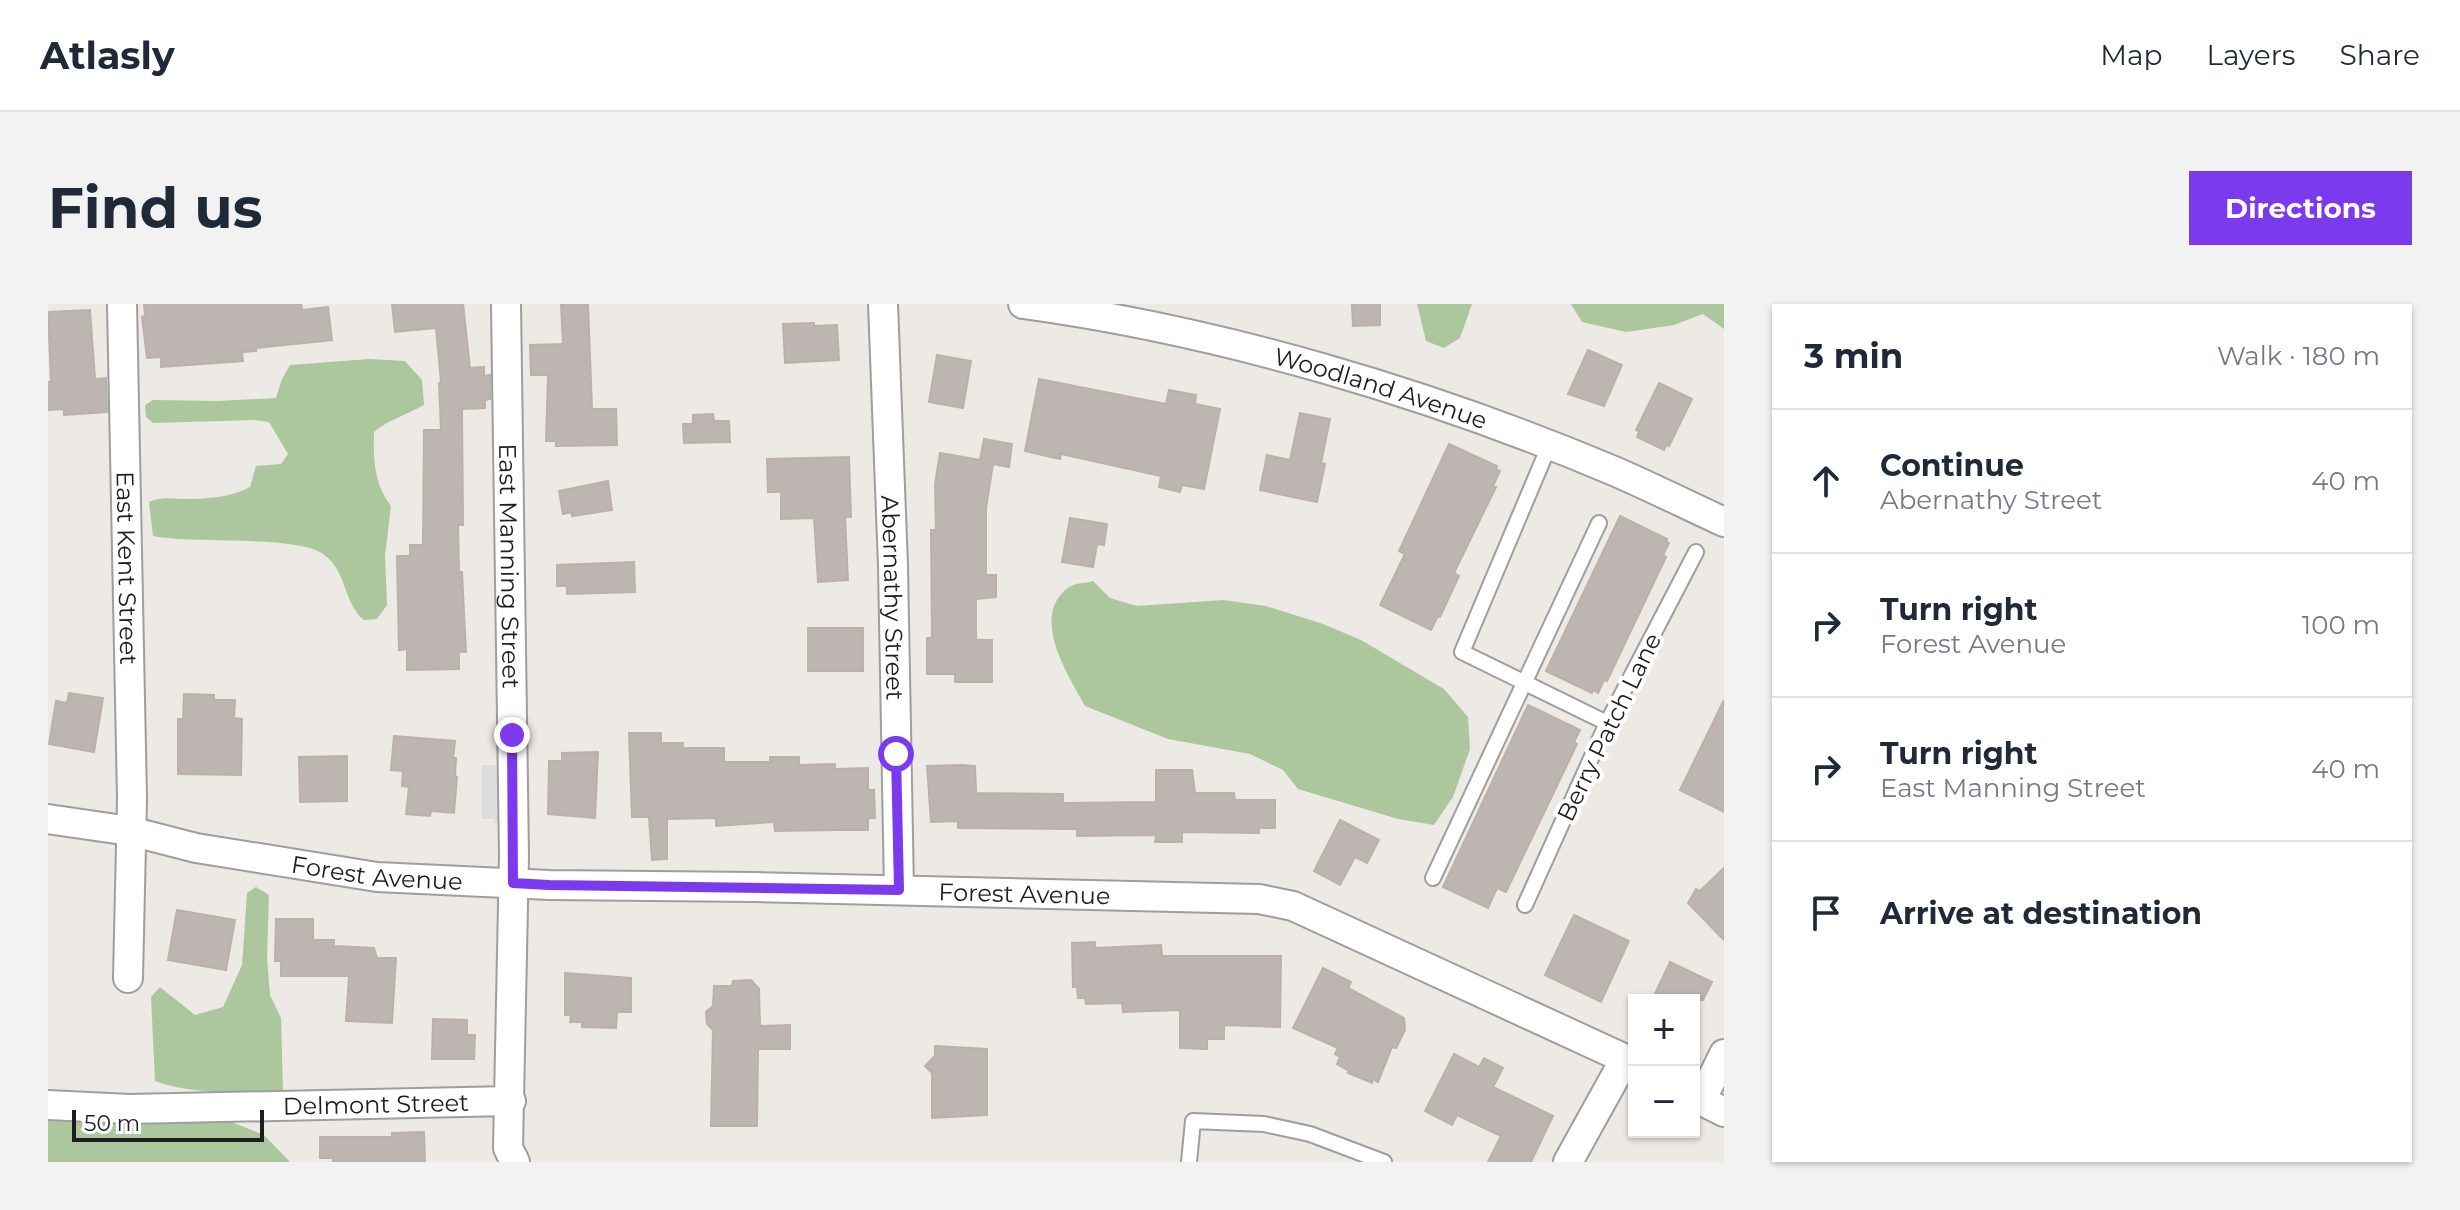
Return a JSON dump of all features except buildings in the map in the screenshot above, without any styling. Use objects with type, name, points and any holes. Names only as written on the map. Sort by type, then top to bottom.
[{"type":"street","name":"East Kent Street","points":[[122,304],[132,799],[128,978]]},
{"type":"street","name":"East Manning Street","points":[[506,304],[513,883],[508,1148],[515,1162]]},
{"type":"street","name":"Abernathy Street","points":[[883,304],[893,566],[899,890]]},
{"type":"street","name":"Woodland Avenue","points":[[1023,304],[1084,312],[1307,363],[1484,421],[1615,471],[1724,522]]},
{"type":"street","name":"Forest Avenue","points":[[48,819],[130,831],[196,848],[377,877],[513,883],[1259,899],[1293,906],[1628,1060]]},
{"type":"street","points":[[1706,1103],[1724,1054]]},
{"type":"street","points":[[1568,1162],[1628,1064]]},
{"type":"street","name":"Delmont Street","points":[[48,1105],[129,1109],[511,1101]]},
{"type":"lane","points":[[1549,446],[1462,652],[1607,723]]},
{"type":"lane","points":[[1433,878],[1599,523]]},
{"type":"lane","name":"Berry Patch Lane","points":[[1525,905],[1607,723],[1696,552]]},
{"type":"lane","points":[[1189,1162],[1193,1121],[1264,1124],[1310,1134],[1384,1162]]},
{"type":"green space","points":[[1417,304],[1472,304],[1460,338],[1444,348],[1426,341]]},
{"type":"green space","points":[[1571,304],[1724,304],[1724,329],[1703,314],[1674,325],[1626,332],[1582,322]]},
{"type":"green space","points":[[369,359],[405,361],[422,380],[424,405],[374,432],[376,471],[381,489],[391,506],[385,556],[387,605],[377,619],[364,620],[357,613],[337,569],[323,554],[310,548],[267,542],[153,536],[149,502],[163,498],[211,498],[236,493],[250,487],[256,466],[281,464],[288,454],[269,422],[153,423],[146,417],[145,405],[153,400],[276,398],[290,365]]},
{"type":"green space","points":[[1093,581],[1110,598],[1137,606],[1223,600],[1266,606],[1361,640],[1444,689],[1468,717],[1470,749],[1453,797],[1434,825],[1398,819],[1298,789],[1283,770],[1250,754],[1168,739],[1085,706],[1056,646],[1052,613],[1058,599],[1069,587]]},
{"type":"green space","points":[[256,887],[269,895],[267,956],[270,995],[281,1018],[283,1091],[202,1091],[155,1081],[151,997],[160,987],[195,1015],[223,1007],[242,965],[247,893]]},
{"type":"green space","points":[[48,1116],[229,1121],[264,1135],[290,1162],[48,1162]]},
{"type":"shaded area","points":[[482,765],[505,765],[505,822],[494,823],[494,819],[482,819]]},
{"type":"route","points":[[512,735],[513,883],[549,885],[899,890],[896,754]]}]
